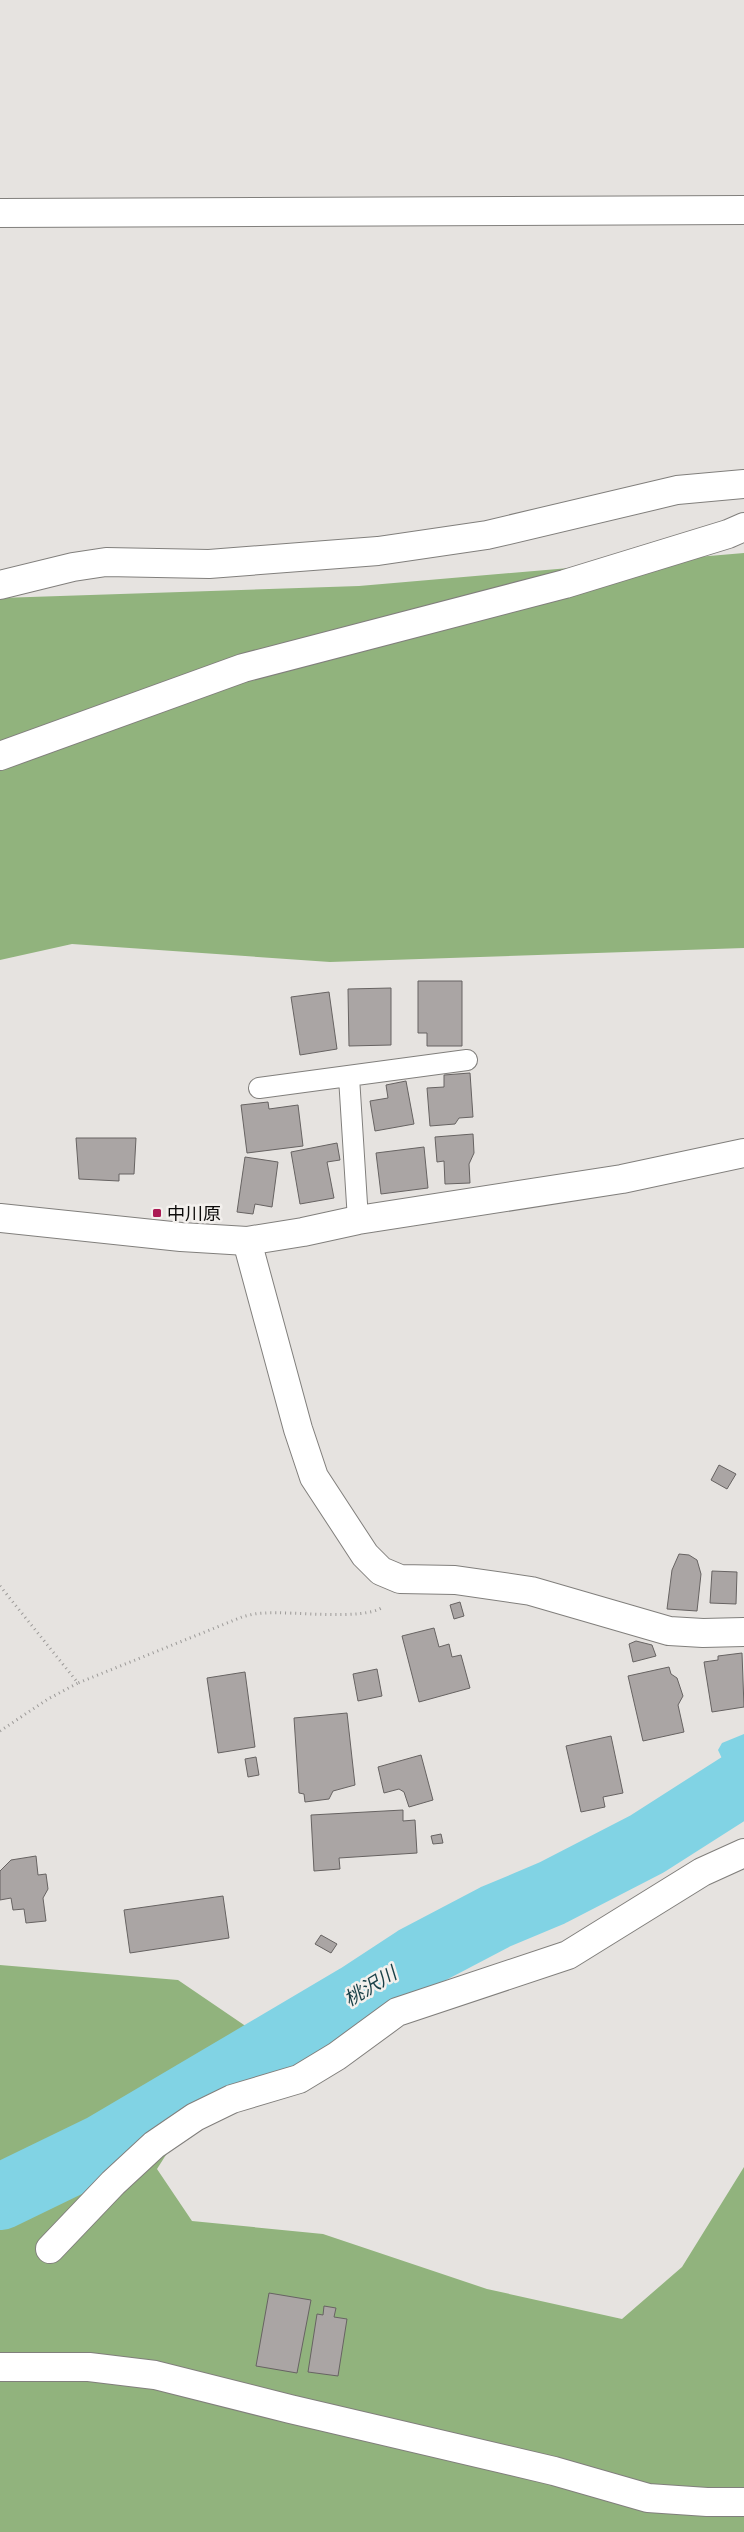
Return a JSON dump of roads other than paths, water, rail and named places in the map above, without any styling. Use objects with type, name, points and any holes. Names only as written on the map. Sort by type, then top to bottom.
[{"type":"street","points":[[0,213],[744,210]]},
{"type":"street","points":[[0,585],[73,567],[106,562],[209,564],[378,551],[487,535],[677,490],[744,484]]},
{"type":"street","points":[[0,756],[243,668],[565,584],[728,534],[744,526]]},
{"type":"street","points":[[0,1218],[181,1237],[247,1241],[303,1232],[358,1220],[622,1179],[744,1153]]},
{"type":"street","points":[[247,1241],[298,1429],[314,1476],[365,1556],[380,1571],[400,1579],[455,1580],[531,1591],[669,1631],[703,1633],[744,1632]]},
{"type":"street","points":[[50,2249],[113,2183],[154,2145],[195,2117],[232,2099],[299,2079],[337,2056],[397,2012],[568,1955],[702,1872],[744,1853]]},
{"type":"street","points":[[0,2367],[90,2367],[155,2374],[290,2409],[554,2471],[648,2498],[744,2502]]},
{"type":"lane","points":[[258,1088],[467,1060]]},
{"type":"lane","points":[[349,1077],[358,1220]]},
{"type":"water","points":[[744,1734],[744,1802],[724,1772],[726,1767],[718,1750],[722,1743]]},
{"type":"waterway","name":"桃沢川","points":[[0,2197],[103,2147],[357,1997],[415,1959],[495,1917],[552,1893],[647,1844],[744,1782]]},
{"type":"place","name":"中川原","points":[[157,1213]]}]
